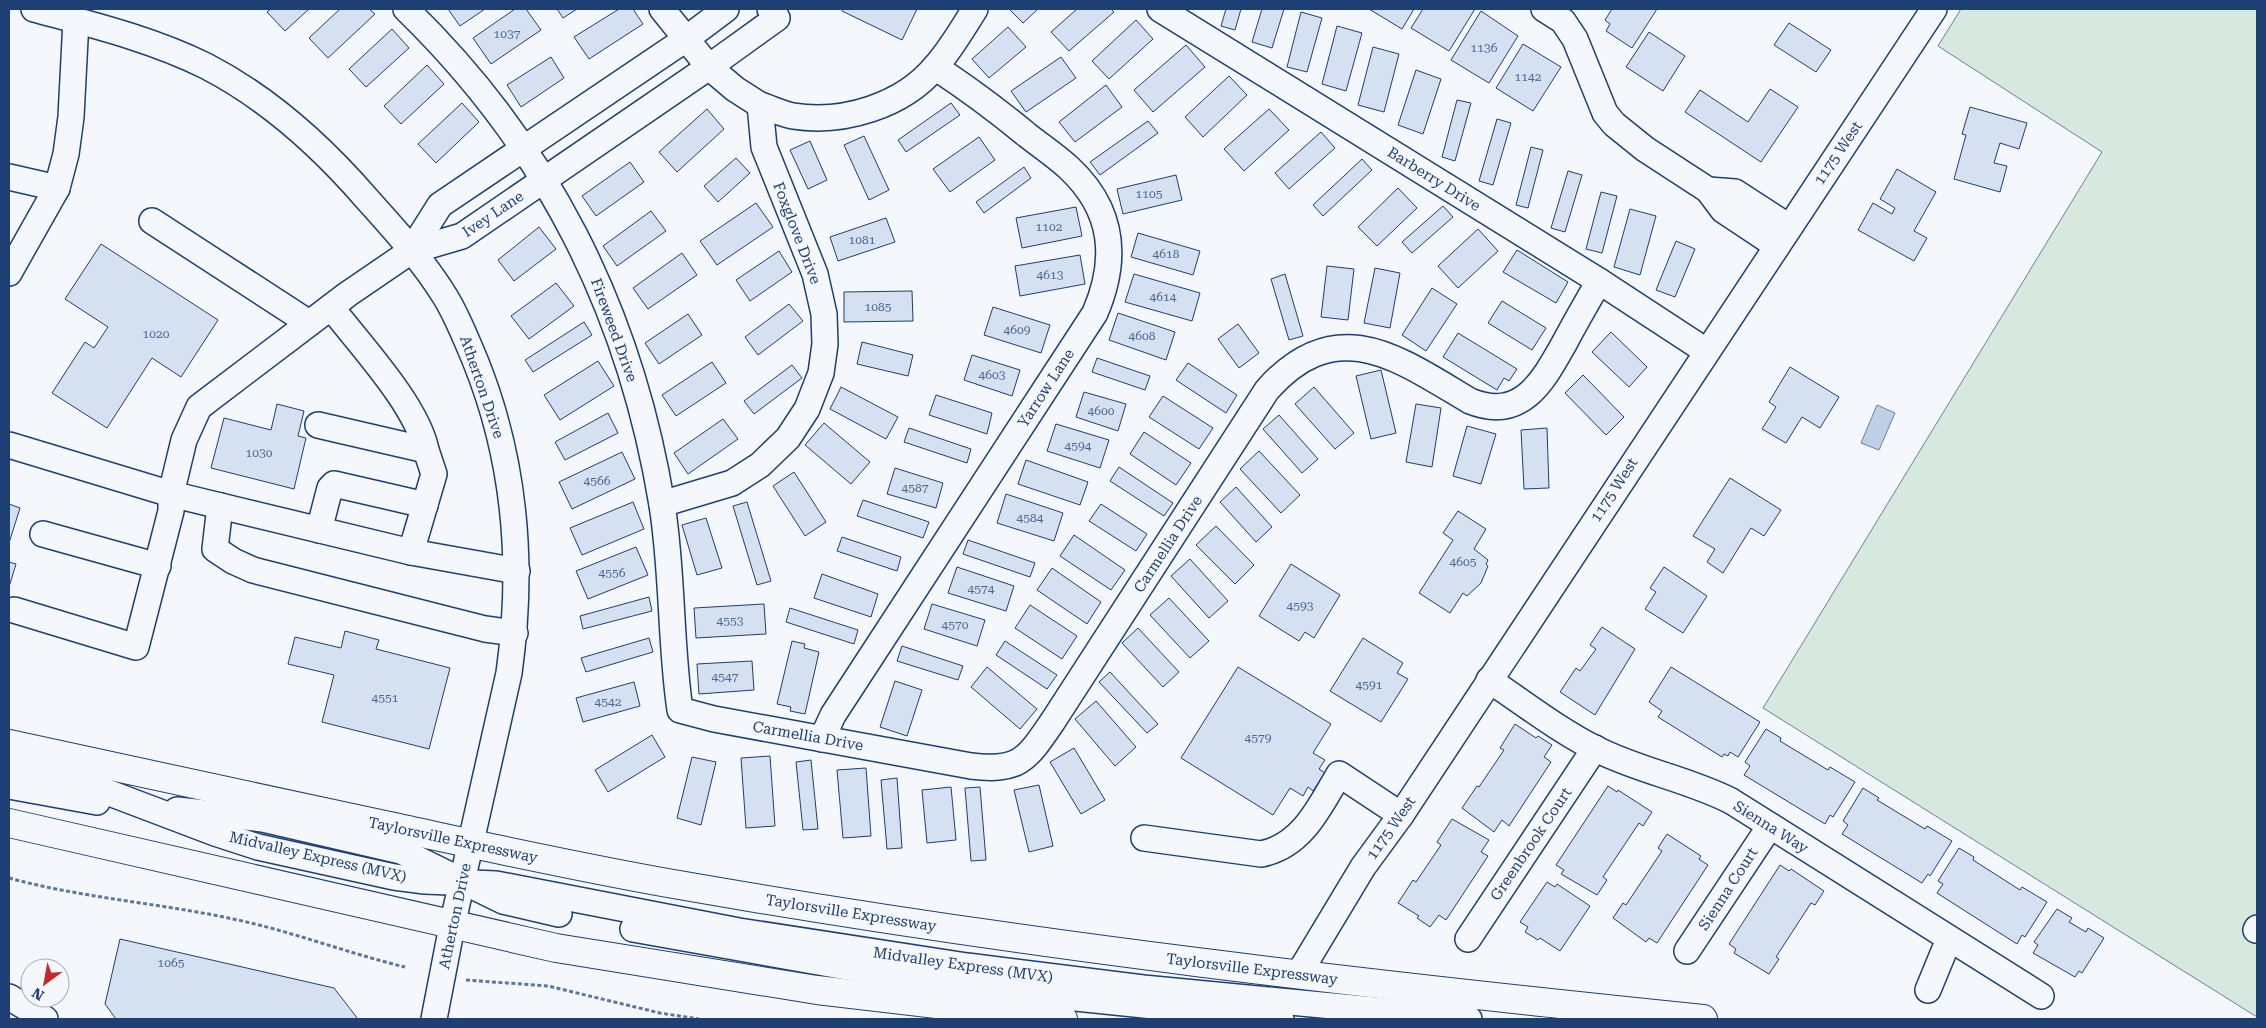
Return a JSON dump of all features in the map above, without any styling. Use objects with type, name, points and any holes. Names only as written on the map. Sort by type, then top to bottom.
[{"type":"main road","name":"Taylorsville Expressway","points":[[9,744],[471,843],[680,885],[855,914],[1065,946],[1298,975],[1703,1019]]},
{"type":"main road","points":[[9,823],[452,926],[556,948],[708,974],[917,1003],[1063,1019]]},
{"type":"street","name":"Atherton Drive","points":[[34,9],[164,47],[208,67],[264,102],[315,144],[353,182],[434,280],[459,322],[494,413],[510,481],[517,571],[514,633],[509,673],[452,926],[434,1019]]},
{"type":"street","name":"Fireweed Drive","points":[[406,9],[444,46],[479,86],[545,179],[588,260],[625,354],[636,391],[662,504],[670,562],[675,672],[680,710]]},
{"type":"street","points":[[662,9],[709,67],[735,89],[760,105],[792,116],[825,118],[866,110],[888,102],[907,92],[935,67],[975,9]]},
{"type":"street","points":[[14,610],[136,647],[171,511],[171,494],[184,440],[199,407],[330,307],[411,251],[440,205],[726,9]]},
{"type":"street","name":"Barberry Drive","points":[[1160,9],[1599,281],[1706,351]]},
{"type":"street","name":"1175 West","points":[[1298,975],[1363,867],[1401,815],[1706,351],[1934,9]]},
{"type":"street","points":[[1560,13],[1581,51],[1605,113],[1614,124],[1645,150],[1708,190],[1723,210],[1783,236]]},
{"type":"street","name":"Ivey Lane","points":[[411,251],[462,236],[709,67],[773,14]]},
{"type":"street","points":[[9,273],[57,188],[66,154],[71,117],[76,20]]},
{"type":"street","name":"Yarrow Lane","points":[[822,739],[833,715],[1095,313],[1104,292],[1109,270],[1109,239],[1100,210],[1087,187],[1069,168],[997,110],[935,67]]},
{"type":"street","name":"Foxglove Drive","points":[[662,504],[732,483],[760,465],[788,438],[808,409],[820,374],[825,344],[824,314],[815,274],[764,147],[760,105]]},
{"type":"street","points":[[9,177],[57,188]]},
{"type":"street","points":[[152,221],[309,323]]},
{"type":"street","name":"Carmellia Drive","points":[[680,710],[714,719],[987,768],[1003,768],[1020,761],[1034,749],[1053,721],[1267,390],[1293,365],[1335,348],[1363,348],[1399,359],[1470,401],[1482,406],[1494,408],[1510,406],[1530,395],[1545,376],[1599,281]]},
{"type":"street","points":[[330,307],[406,404],[423,434],[434,474],[412,552]]},
{"type":"street","points":[[318,425],[426,450]]},
{"type":"street","points":[[9,445],[171,494],[412,552],[517,571]]},
{"type":"street","points":[[319,530],[330,488],[334,484],[425,505]]},
{"type":"street","points":[[220,506],[215,549],[233,561],[253,570],[485,629],[514,633]]},
{"type":"street","points":[[43,534],[158,566]]},
{"type":"street","name":"Sienna Way","points":[[1489,680],[1595,748],[1631,764],[1707,789],[1770,826],[2041,996]]},
{"type":"street","name":"Greenbrook Court","points":[[1468,939],[1595,748]]},
{"type":"street","name":"Midvalley Express (MVX)","points":[[9,766],[91,786],[258,846],[394,877],[515,887],[729,929],[967,966],[1143,988],[1469,1019]]},
{"type":"street","points":[[1144,838],[1261,854],[1278,850],[1298,836],[1339,774],[1401,815]]},
{"type":"street","name":"Midvalley Express (MVX)","points":[[9,786],[82,800],[149,808]]},
{"type":"street","name":"Sienna Court","points":[[1687,951],[1770,826]]},
{"type":"street","name":"Midvalley Express (MVX)","points":[[462,882],[518,906],[696,941],[841,966],[986,989],[1281,1019]]},
{"type":"street","points":[[1928,990],[1949,939]]},
{"type":"street","points":[[9,997],[45,1019]]},
{"type":"path","points":[[9,878],[71,892],[192,910],[270,926],[405,967]]},
{"type":"path","points":[[461,980],[548,986],[660,1013],[699,1019]]},
{"type":"shaded area","points":[[1961,9],[2257,9],[2257,1017],[1763,708],[2102,152],[1938,46]]},
{"type":"water","points":[[1877,405],[1895,413],[1879,450],[1861,443]]},
{"type":"building","points":[[271,9],[309,9],[285,31],[267,12]]},
{"type":"building","points":[[340,9],[369,9],[375,14],[328,58],[309,38]]},
{"type":"building","points":[[448,9],[485,9],[460,26]]},
{"type":"building","points":[[515,9],[526,9],[541,30],[491,64],[473,38]]},
{"type":"building","points":[[557,9],[577,9],[563,18]]},
{"type":"building","points":[[619,9],[633,9],[643,24],[589,59],[574,37]]},
{"type":"building","points":[[843,9],[917,9],[902,40],[842,11]]},
{"type":"building","points":[[1009,9],[1038,9],[1023,23]]},
{"type":"building","points":[[1077,9],[1111,9],[1114,12],[1069,51],[1051,32]]},
{"type":"building","points":[[1226,9],[1241,9],[1235,30],[1221,26]]},
{"type":"building","points":[[1262,9],[1284,9],[1272,48],[1252,42]]},
{"type":"building","points":[[1369,9],[1414,9],[1402,29]]},
{"type":"building","points":[[1423,9],[1475,9],[1449,51],[1411,28]]},
{"type":"building","points":[[1612,9],[1657,9],[1632,48],[1606,31],[1610,24],[1605,20]]},
{"type":"building","points":[[1481,11],[1518,36],[1489,83],[1451,60]]},
{"type":"building","points":[[1301,12],[1322,18],[1307,72],[1287,67]]},
{"type":"building","points":[[1136,20],[1153,39],[1109,79],[1092,61]]},
{"type":"building","points":[[1789,23],[1831,50],[1816,72],[1774,45]]},
{"type":"building","points":[[1337,26],[1362,33],[1346,91],[1322,84]]},
{"type":"building","points":[[1008,27],[1026,47],[989,78],[972,59]]},
{"type":"building","points":[[392,29],[409,48],[366,87],[349,69]]},
{"type":"building","points":[[1649,32],[1685,56],[1663,91],[1626,67]]},
{"type":"building","points":[[1523,44],[1561,67],[1533,111],[1496,88]]},
{"type":"building","points":[[1186,45],[1205,67],[1153,112],[1134,90]]},
{"type":"building","points":[[1373,47],[1399,54],[1384,112],[1358,105]]},
{"type":"building","points":[[551,57],[564,78],[521,107],[507,85]]},
{"type":"building","points":[[1061,57],[1076,78],[1026,112],[1011,91]]},
{"type":"building","points":[[427,65],[444,84],[401,124],[384,106]]},
{"type":"building","points":[[1416,70],[1441,79],[1423,134],[1398,125]]},
{"type":"building","points":[[1229,76],[1247,95],[1203,137],[1185,117]]},
{"type":"building","points":[[1106,85],[1122,107],[1075,142],[1059,122]]},
{"type":"building","points":[[1770,89],[1798,107],[1761,162],[1685,112],[1700,90],[1748,122]]},
{"type":"building","points":[[1457,100],[1471,103],[1455,161],[1442,157]]},
{"type":"building","points":[[462,103],[479,122],[436,163],[418,144]]},
{"type":"building","points":[[951,103],[960,115],[906,152],[898,140]]},
{"type":"building","points":[[1970,107],[2027,123],[2019,149],[2000,143],[1994,163],[2007,166],[2000,192],[1954,179],[1966,135],[1962,134]]},
{"type":"building","points":[[707,109],[724,129],[677,172],[659,152]]},
{"type":"building","points":[[1269,109],[1289,130],[1244,171],[1224,149]]},
{"type":"building","points":[[1497,119],[1511,123],[1493,185],[1479,181]]},
{"type":"building","points":[[1148,121],[1158,133],[1100,175],[1090,162]]},
{"type":"building","points":[[1321,132],[1335,148],[1289,189],[1275,173]]},
{"type":"building","points":[[864,136],[889,190],[869,200],[844,145]]},
{"type":"building","points":[[979,137],[995,160],[950,192],[933,169]]},
{"type":"building","points":[[810,141],[827,180],[808,189],[790,150]]},
{"type":"building","points":[[1531,147],[1543,150],[1528,208],[1516,205]]},
{"type":"building","points":[[736,158],[750,173],[718,202],[704,186]]},
{"type":"building","points":[[1362,159],[1372,170],[1323,216],[1313,205]]},
{"type":"building","points":[[630,162],[644,182],[596,216],[582,196]]},
{"type":"building","points":[[1024,167],[1031,178],[984,213],[976,202]]},
{"type":"building","points":[[1897,169],[1936,192],[1914,231],[1927,238],[1914,261],[1858,230],[1873,203],[1892,214],[1895,208],[1880,199]]},
{"type":"building","points":[[1568,171],[1582,175],[1565,232],[1551,228]]},
{"type":"building","points":[[1176,175],[1182,200],[1123,214],[1117,189]]},
{"type":"building","points":[[1398,188],[1417,208],[1377,246],[1358,227]]},
{"type":"building","points":[[1601,192],[1617,196],[1602,253],[1586,249]]},
{"type":"building","points":[[756,203],[773,227],[717,265],[700,241]]},
{"type":"building","points":[[1443,206],[1453,217],[1412,253],[1402,242]]},
{"type":"building","points":[[1076,207],[1082,236],[1022,248],[1016,218]]},
{"type":"building","points":[[1630,209],[1656,216],[1640,275],[1614,267]]},
{"type":"building","points":[[651,211],[666,231],[617,266],[603,246]]},
{"type":"building","points":[[886,218],[895,242],[838,261],[830,237]]},
{"type":"building","points":[[539,227],[556,249],[514,281],[498,260]]},
{"type":"building","points":[[1478,229],[1498,251],[1458,288],[1438,266]]},
{"type":"building","points":[[1138,233],[1200,251],[1193,275],[1131,257]]},
{"type":"building","points":[[1676,241],[1695,249],[1675,297],[1656,290]]},
{"type":"building","points":[[101,244],[218,320],[181,377],[152,358],[107,428],[52,393],[85,342],[94,348],[108,327],[65,299]]},
{"type":"building","points":[[1517,250],[1568,282],[1556,303],[1503,272]]},
{"type":"building","points":[[779,251],[792,272],[750,301],[736,280]]},
{"type":"building","points":[[682,253],[697,275],[648,309],[633,288]]},
{"type":"building","points":[[1080,255],[1085,284],[1020,296],[1015,266]]},
{"type":"building","points":[[1327,266],[1354,269],[1348,320],[1321,317]]},
{"type":"building","points":[[1375,268],[1400,273],[1390,328],[1364,323]]},
{"type":"building","points":[[1134,274],[1200,293],[1192,321],[1125,302]]},
{"type":"building","points":[[1285,274],[1303,336],[1289,340],[1271,279]]},
{"type":"building","points":[[556,283],[574,306],[529,339],[511,316]]},
{"type":"building","points":[[1432,288],[1457,304],[1426,351],[1402,335]]},
{"type":"building","points":[[912,291],[913,321],[844,322],[844,292]]},
{"type":"building","points":[[1502,301],[1546,328],[1532,350],[1488,323]]},
{"type":"building","points":[[789,304],[803,321],[758,355],[745,337]]},
{"type":"building","points":[[993,307],[1050,325],[1041,353],[984,335]]},
{"type":"building","points":[[1118,313],[1175,332],[1166,360],[1109,340]]},
{"type":"building","points":[[688,314],[702,335],[659,364],[645,343]]},
{"type":"building","points":[[584,322],[592,335],[533,372],[525,360]]},
{"type":"building","points":[[1238,324],[1259,353],[1239,368],[1218,339]]},
{"type":"building","points":[[1611,332],[1647,367],[1629,387],[1592,352]]},
{"type":"building","points":[[1458,333],[1517,369],[1509,381],[1504,378],[1497,390],[1443,357]]},
{"type":"building","points":[[862,342],[913,355],[908,376],[857,364]]},
{"type":"building","points":[[972,355],[1020,370],[1012,396],[964,380]]},
{"type":"building","points":[[1097,358],[1150,376],[1145,390],[1092,372]]},
{"type":"building","points":[[598,361],[614,386],[560,420],[544,395]]},
{"type":"building","points":[[712,362],[726,383],[676,416],[662,395]]},
{"type":"building","points":[[1188,363],[1237,395],[1226,413],[1176,380]]},
{"type":"building","points":[[792,365],[802,378],[754,414],[744,401]]},
{"type":"building","points":[[1790,367],[1839,397],[1820,428],[1802,417],[1786,443],[1762,429],[1776,407],[1769,402]]},
{"type":"building","points":[[1381,370],[1396,433],[1371,439],[1356,376]]},
{"type":"building","points":[[1583,375],[1624,417],[1606,435],[1565,393]]},
{"type":"building","points":[[841,387],[898,417],[886,439],[830,409]]},
{"type":"building","points":[[1314,387],[1354,433],[1335,449],[1295,404]]},
{"type":"building","points":[[1084,392],[1126,404],[1118,431],[1076,417]]},
{"type":"building","points":[[936,395],[992,413],[987,434],[929,415]]},
{"type":"building","points":[[1163,396],[1213,428],[1199,449],[1149,417]]},
{"type":"building","points":[[277,404],[304,411],[298,436],[306,438],[294,489],[211,468],[224,418],[271,430]]},
{"type":"building","points":[[1416,404],[1441,408],[1432,467],[1406,462]]},
{"type":"building","points":[[608,413],[618,433],[565,460],[555,442]]},
{"type":"building","points":[[1279,415],[1318,459],[1302,473],[1263,429]]},
{"type":"building","points":[[723,419],[738,439],[688,474],[674,453]]},
{"type":"building","points":[[824,423],[870,462],[851,484],[805,445]]},
{"type":"building","points":[[1056,424],[1109,440],[1100,468],[1047,451]]},
{"type":"building","points":[[1467,426],[1496,434],[1481,484],[1453,476]]},
{"type":"building","points":[[909,428],[971,449],[967,463],[904,442]]},
{"type":"building","points":[[1547,428],[1549,488],[1524,489],[1521,430]]},
{"type":"building","points":[[1144,432],[1191,463],[1176,485],[1130,454]]},
{"type":"building","points":[[1259,451],[1300,495],[1281,513],[1240,469]]},
{"type":"building","points":[[622,452],[635,479],[572,509],[559,482]]},
{"type":"building","points":[[1026,460],[1088,482],[1080,505],[1018,484]]},
{"type":"building","points":[[1119,467],[1173,503],[1164,516],[1110,481]]},
{"type":"building","points":[[895,468],[943,483],[936,508],[887,494]]},
{"type":"building","points":[[794,472],[826,522],[805,536],[773,486]]},
{"type":"building","points":[[1730,478],[1781,510],[1764,536],[1751,528],[1723,573],[1707,562],[1715,549],[1693,536]]},
{"type":"building","points":[[1236,487],[1272,527],[1256,542],[1220,502]]},
{"type":"building","points":[[1006,494],[1063,513],[1054,541],[997,523]]},
{"type":"building","points":[[863,500],[929,522],[923,538],[857,516]]},
{"type":"building","points":[[633,502],[644,529],[582,555],[570,528]]},
{"type":"building","points":[[747,502],[771,581],[757,585],[733,506]]},
{"type":"building","points":[[9,504],[20,508],[9,543]]},
{"type":"building","points":[[1101,504],[1147,534],[1136,551],[1089,521]]},
{"type":"building","points":[[1458,511],[1486,529],[1474,549],[1488,560],[1486,564],[1488,566],[1481,583],[1467,596],[1463,593],[1450,613],[1419,593],[1453,540],[1443,533]]},
{"type":"building","points":[[706,518],[722,568],[697,575],[682,525]]},
{"type":"building","points":[[1216,526],[1254,565],[1235,584],[1196,545]]},
{"type":"building","points":[[1074,535],[1125,570],[1111,590],[1060,556]]},
{"type":"building","points":[[842,537],[901,557],[897,571],[837,551]]},
{"type":"building","points":[[968,540],[1035,563],[1030,577],[963,554]]},
{"type":"building","points":[[636,547],[648,575],[588,599],[576,571]]},
{"type":"building","points":[[1190,559],[1228,601],[1209,618],[1171,576]]},
{"type":"building","points":[[9,562],[16,564],[9,587]]},
{"type":"building","points":[[1291,564],[1340,595],[1314,638],[1305,632],[1299,641],[1259,616]]},
{"type":"building","points":[[957,567],[1014,586],[1006,611],[948,593]]},
{"type":"building","points":[[1664,567],[1707,596],[1683,633],[1645,609],[1656,592],[1650,588]]},
{"type":"building","points":[[1052,568],[1101,602],[1087,624],[1037,590]]},
{"type":"building","points":[[822,574],[878,594],[871,617],[814,598]]},
{"type":"building","points":[[649,597],[652,611],[583,629],[580,616]]},
{"type":"building","points":[[1169,598],[1209,641],[1190,658],[1150,615]]},
{"type":"building","points":[[764,604],[766,634],[696,638],[694,608]]},
{"type":"building","points":[[932,604],[985,620],[977,646],[924,629]]},
{"type":"building","points":[[1030,605],[1077,636],[1062,659],[1015,628]]},
{"type":"building","points":[[790,608],[858,630],[854,644],[786,622]]},
{"type":"building","points":[[1602,627],[1635,649],[1595,715],[1560,692],[1576,668],[1580,671],[1596,649],[1590,645]]},
{"type":"building","points":[[1138,628],[1179,672],[1163,687],[1122,643]]},
{"type":"building","points":[[345,631],[379,640],[376,649],[450,668],[429,749],[322,722],[334,675],[288,664],[295,637],[341,648]]},
{"type":"building","points":[[649,638],[653,652],[586,672],[581,658]]},
{"type":"building","points":[[1363,638],[1403,663],[1397,673],[1408,679],[1381,722],[1330,691]]},
{"type":"building","points":[[792,641],[805,644],[804,648],[819,652],[805,714],[790,711],[791,707],[777,704]]},
{"type":"building","points":[[1005,641],[1057,675],[1047,689],[996,655]]},
{"type":"building","points":[[902,646],[963,666],[958,680],[897,661]]},
{"type":"building","points":[[752,661],[754,690],[699,694],[697,664]]},
{"type":"building","points":[[987,667],[1037,709],[1020,729],[971,687]]},
{"type":"building","points":[[1238,667],[1331,724],[1313,753],[1325,760],[1319,769],[1325,773],[1313,791],[1308,787],[1303,796],[1290,788],[1273,815],[1181,758]]},
{"type":"building","points":[[1671,667],[1760,722],[1738,757],[1730,752],[1728,756],[1724,754],[1722,757],[1658,717],[1662,711],[1649,702]]},
{"type":"building","points":[[1110,672],[1158,724],[1147,733],[1099,682]]},
{"type":"building","points":[[895,681],[922,690],[907,736],[880,727]]},
{"type":"building","points":[[634,682],[640,706],[583,722],[576,698]]},
{"type":"building","points":[[1096,701],[1136,747],[1115,766],[1075,719]]},
{"type":"building","points":[[1515,724],[1536,738],[1538,736],[1552,745],[1544,757],[1551,762],[1509,826],[1502,820],[1494,832],[1462,808],[1504,750],[1500,748]]},
{"type":"building","points":[[1766,729],[1781,738],[1780,741],[1828,770],[1830,767],[1855,782],[1833,817],[1830,815],[1825,824],[1744,775],[1750,766],[1745,762]]},
{"type":"building","points":[[652,735],[665,757],[608,792],[595,770]]},
{"type":"building","points":[[1074,748],[1105,800],[1081,814],[1050,762]]},
{"type":"building","points":[[770,756],[775,826],[746,828],[741,758]]},
{"type":"building","points":[[692,757],[716,762],[701,825],[677,818]]},
{"type":"building","points":[[811,760],[818,829],[803,830],[796,762]]},
{"type":"building","points":[[866,768],[871,836],[843,838],[837,770]]},
{"type":"building","points":[[897,778],[902,848],[887,849],[881,780]]},
{"type":"building","points":[[1039,785],[1053,846],[1029,852],[1014,790]]},
{"type":"building","points":[[1608,786],[1617,792],[1618,790],[1652,812],[1643,826],[1639,823],[1603,877],[1607,880],[1597,895],[1561,874],[1564,870],[1556,865]]},
{"type":"building","points":[[951,787],[956,840],[927,843],[922,790]]},
{"type":"building","points":[[980,787],[986,860],[971,861],[965,788]]},
{"type":"building","points":[[1863,788],[1879,798],[1877,800],[1925,829],[1927,826],[1952,841],[1930,876],[1928,874],[1922,883],[1842,834],[1848,825],[1843,821]]},
{"type":"building","points":[[1452,819],[1489,840],[1481,852],[1488,856],[1446,920],[1439,915],[1430,927],[1417,918],[1419,916],[1398,903],[1413,880],[1416,882],[1441,845],[1437,842]]},
{"type":"building","points":[[1667,834],[1701,856],[1699,859],[1708,865],[1657,943],[1649,938],[1646,942],[1613,918],[1623,903],[1626,905],[1662,851],[1658,848]]},
{"type":"building","points":[[333,848],[377,859],[375,866],[332,855]]},
{"type":"building","points":[[1959,848],[1974,857],[1973,860],[2020,890],[2022,887],[2047,902],[2025,937],[2022,935],[2017,944],[1937,893],[1943,884],[1938,881]]},
{"type":"building","points":[[1780,865],[1789,871],[1791,869],[1824,891],[1815,905],[1811,903],[1776,957],[1779,959],[1769,974],[1734,953],[1736,949],[1729,944]]},
{"type":"building","points":[[1547,882],[1555,887],[1557,884],[1590,906],[1560,951],[1540,938],[1538,940],[1525,932],[1528,927],[1520,922]]},
{"type":"building","points":[[2057,909],[2072,918],[2069,922],[2086,932],[2088,928],[2104,938],[2082,973],[2079,971],[2075,977],[2033,953],[2038,945],[2034,942]]},
{"type":"building","points":[[120,939],[334,988],[358,1019],[116,1019],[105,1004]]}]
